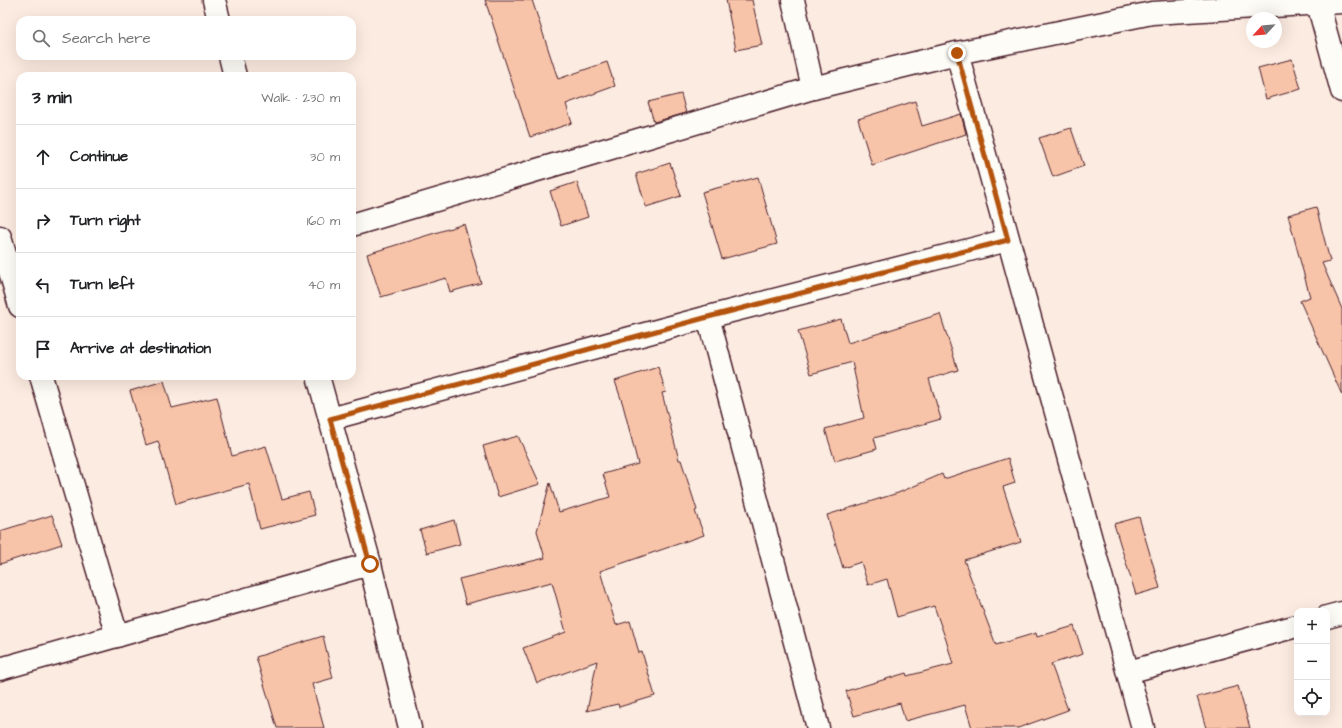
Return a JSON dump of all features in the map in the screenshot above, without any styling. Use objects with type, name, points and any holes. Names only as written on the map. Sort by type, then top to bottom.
[{"type":"street","points":[[214,0],[218,16]]},
{"type":"street","points":[[793,0],[813,88]]},
{"type":"street","points":[[356,224],[813,88],[1150,7],[1318,4],[1342,2]]},
{"type":"street","points":[[1318,4],[1342,91]]},
{"type":"street","points":[[957,53],[1143,728]]},
{"type":"street","points":[[231,60],[234,72]]},
{"type":"street","points":[[0,238],[16,292]]},
{"type":"street","points":[[330,419],[708,317],[1008,240]]},
{"type":"street","points":[[708,317],[818,728]]},
{"type":"street","points":[[42,380],[117,636]]},
{"type":"street","points":[[319,380],[370,564],[410,728]]},
{"type":"street","points":[[0,669],[370,564]]},
{"type":"street","points":[[1330,616],[1342,613]]},
{"type":"street","points":[[1128,672],[1294,627]]},
{"type":"building","points":[[485,0],[532,0],[558,79],[607,62],[615,86],[566,104],[572,123],[530,137]]},
{"type":"building","points":[[726,0],[752,0],[762,45],[736,50]]},
{"type":"building","points":[[1292,59],[1301,89],[1266,99],[1258,68]]},
{"type":"building","points":[[681,94],[686,113],[654,122],[648,102]]},
{"type":"building","points":[[915,101],[922,126],[961,114],[966,134],[872,165],[858,119]]},
{"type":"building","points":[[1071,128],[1084,166],[1053,177],[1039,138]]},
{"type":"building","points":[[670,163],[681,196],[646,207],[636,174]]},
{"type":"building","points":[[758,177],[777,244],[722,259],[702,192]]},
{"type":"building","points":[[577,182],[588,217],[561,226],[550,191]]},
{"type":"building","points":[[1316,207],[1330,261],[1322,263],[1342,309],[1342,395],[1300,301],[1310,297],[1288,215]]},
{"type":"building","points":[[464,224],[481,283],[450,292],[446,278],[381,297],[367,254]]},
{"type":"building","points":[[940,314],[958,370],[929,379],[941,419],[874,438],[877,449],[835,461],[825,429],[864,418],[852,362],[811,374],[798,331],[841,319],[848,343]]},
{"type":"building","points":[[658,367],[666,392],[662,393],[679,460],[681,460],[697,510],[695,511],[704,535],[600,571],[616,625],[630,621],[639,653],[642,652],[655,696],[619,707],[618,704],[587,711],[597,661],[537,683],[523,648],[566,632],[552,582],[466,604],[459,579],[545,558],[537,531],[550,483],[559,512],[610,497],[603,474],[638,464],[623,405],[615,381]]},
{"type":"building","points":[[164,381],[172,408],[217,397],[232,456],[266,446],[282,499],[309,492],[315,515],[260,529],[249,484],[176,504],[158,441],[146,445],[130,391]]},
{"type":"building","points":[[518,436],[540,484],[498,497],[483,446]]},
{"type":"building","points":[[1008,458],[1015,483],[1003,487],[1021,542],[964,560],[996,645],[1036,633],[1037,637],[1074,626],[1083,654],[1051,664],[1068,710],[1018,728],[972,728],[965,705],[905,721],[900,703],[854,716],[846,691],[906,673],[907,676],[953,664],[934,606],[897,617],[887,579],[868,585],[861,562],[843,568],[827,515],[898,493],[942,474],[944,479]]},
{"type":"building","points":[[52,515],[62,544],[0,564],[0,531]]},
{"type":"building","points":[[1139,517],[1160,588],[1136,595],[1114,524]]},
{"type":"building","points":[[454,520],[460,544],[427,553],[420,530]]},
{"type":"building","points":[[323,636],[333,678],[312,684],[324,728],[277,728],[256,657]]},
{"type":"building","points":[[1238,686],[1250,728],[1206,728],[1197,697]]},
{"type":"route","points":[[370,564],[330,419],[708,317],[1008,240],[957,53]]}]
